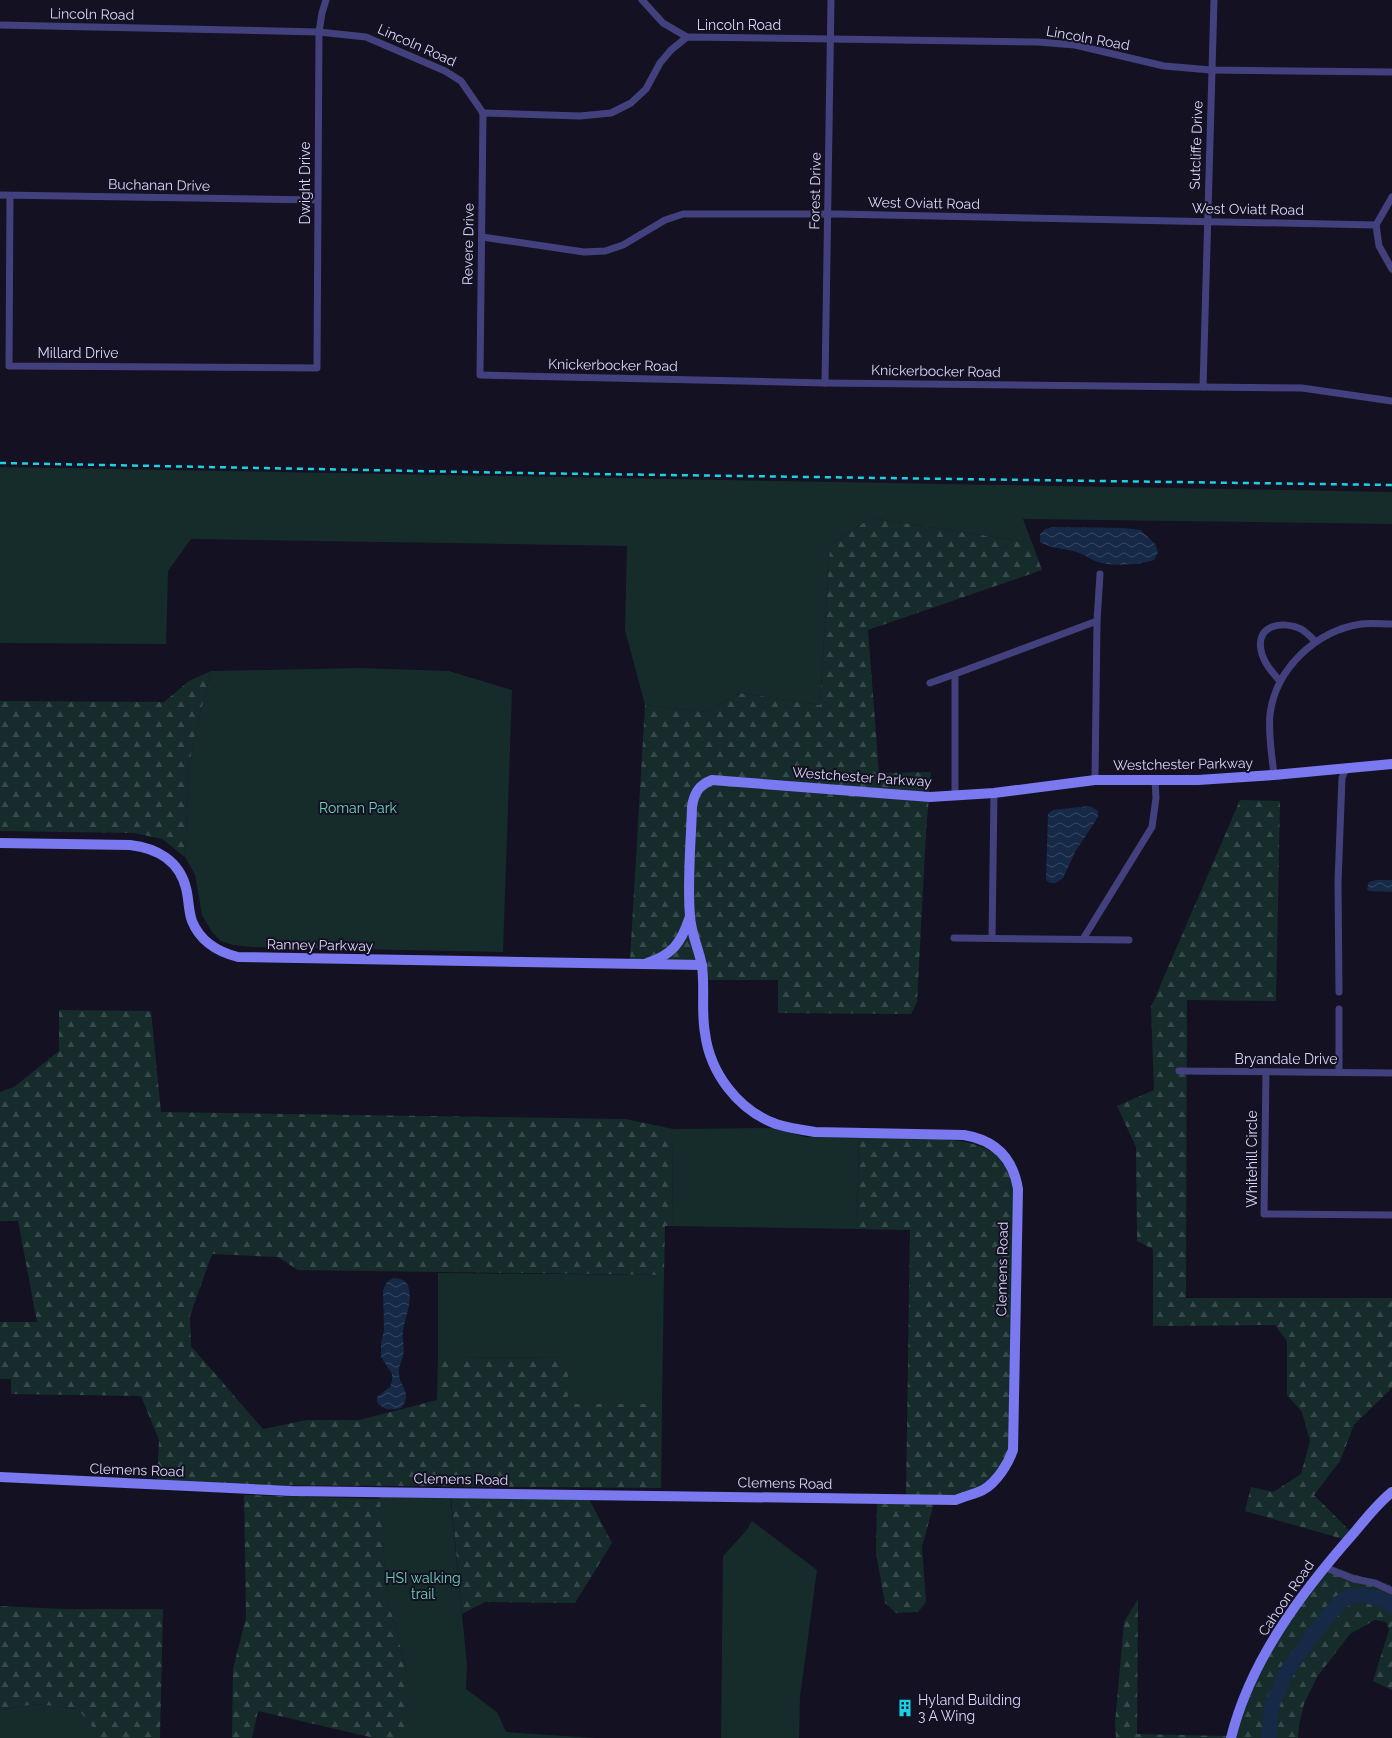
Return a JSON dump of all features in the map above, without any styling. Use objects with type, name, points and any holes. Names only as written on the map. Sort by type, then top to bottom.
[{"type":"street","name":"Dwight Drive","points":[[317,368],[319,32],[326,0]]},
{"type":"street","points":[[642,0],[663,22],[686,37]]},
{"type":"street","name":"Forest Drive","points":[[825,383],[831,0]]},
{"type":"street","name":"Sutcliffe Drive","points":[[1204,387],[1207,220],[1214,0]]},
{"type":"street","name":"Lincoln Road","points":[[0,25],[319,32],[366,37],[445,70],[461,81],[484,113],[580,116],[611,113],[631,103],[646,89],[660,63],[671,50],[686,37],[1038,42],[1075,45],[1164,66],[1211,70],[1392,72]]},
{"type":"street","name":"Revere Drive","points":[[480,376],[484,113]]},
{"type":"street","name":"Buchanan Drive","points":[[0,196],[318,200]]},
{"type":"street","name":"Millard Drive","points":[[10,196],[9,366],[317,368]]},
{"type":"street","points":[[1392,197],[1376,225],[1380,246],[1392,269]]},
{"type":"street","name":"West Oviatt Road","points":[[482,237],[584,252],[605,251],[623,245],[665,220],[683,214],[827,214],[1207,220],[1376,225]]},
{"type":"street","name":"Knickerbocker Road","points":[[480,376],[825,383],[1302,388],[1392,401]]},
{"type":"street","points":[[1095,780],[1097,620],[1100,574]]},
{"type":"street","points":[[930,683],[1097,620]]},
{"type":"street","points":[[1280,681],[1268,668],[1261,652],[1260,642],[1263,634],[1274,625],[1282,624],[1303,630],[1315,642]]},
{"type":"street","points":[[1274,775],[1270,740],[1270,714],[1280,681],[1287,669],[1315,642],[1336,632],[1361,624],[1392,624]]},
{"type":"street","points":[[955,674],[955,796]]},
{"type":"street","name":"Westchester Parkway","points":[[775,1123],[754,1113],[737,1098],[726,1085],[716,1070],[708,1052],[704,1033],[702,965],[692,934],[689,887],[693,801],[698,790],[707,782],[712,780],[725,780],[930,797],[994,792],[1095,780],[1198,780],[1274,775],[1392,764]]},
{"type":"street","points":[[1339,992],[1339,875],[1342,778],[1346,768]]},
{"type":"street","points":[[1083,939],[1152,827],[1156,798],[1155,780]]},
{"type":"street","points":[[992,938],[994,792]]},
{"type":"street","name":"Ranney Parkway","points":[[0,843],[130,845],[146,846],[159,852],[169,860],[183,877],[187,888],[190,911],[197,930],[215,949],[238,957],[702,965]]},
{"type":"street","points":[[643,965],[657,960],[677,945],[684,933],[690,917]]},
{"type":"street","points":[[954,938],[1129,940]]},
{"type":"street","points":[[1339,1009],[1339,1072]]},
{"type":"street","name":"Bryandale Drive","points":[[1180,1071],[1392,1073]]},
{"type":"street","name":"Whitehill Circle","points":[[1266,1072],[1264,1214],[1392,1215]]},
{"type":"street","name":"Clemens Road","points":[[0,1477],[291,1490],[956,1500],[984,1489],[1003,1471],[1008,1464],[1013,1450],[1018,1189],[1016,1176],[1012,1166],[993,1145],[977,1137],[964,1135],[815,1132],[794,1129],[775,1123]]},
{"type":"street","name":"Cahoon Road","points":[[1231,1738],[1236,1717],[1255,1673],[1279,1630],[1324,1567],[1392,1492]]},
{"type":"street","points":[[1324,1567],[1354,1579],[1375,1583],[1392,1591]]},
{"type":"green space","points":[[0,467],[1392,492],[1392,524],[1023,519],[1032,543],[871,518],[830,545],[820,705],[740,693],[706,712],[645,705],[625,630],[627,546],[191,539],[168,571],[166,644],[0,643]]},
{"type":"green space","points":[[871,518],[1032,543],[1042,570],[868,630],[879,773],[931,772],[926,832],[917,1002],[911,1014],[778,1013],[778,980],[707,980],[705,960],[630,960],[645,705],[706,712],[740,693],[820,705],[830,545]]},
{"type":"green space","name":"Roman Park","points":[[359,668],[449,671],[512,690],[503,952],[253,947],[233,945],[221,941],[212,932],[202,915],[195,875],[185,857],[189,765],[195,734],[211,671]]},
{"type":"green space","points":[[211,671],[195,734],[189,765],[185,857],[162,839],[134,833],[0,831],[0,701],[164,702],[189,681]]},
{"type":"green space","points":[[1240,800],[1280,801],[1276,1001],[1187,1000],[1186,1298],[1392,1298],[1392,1388],[1354,1425],[1340,1461],[1314,1495],[1350,1531],[1343,1539],[1245,1511],[1251,1487],[1273,1492],[1301,1474],[1310,1441],[1302,1412],[1287,1395],[1287,1341],[1275,1325],[1153,1326],[1153,1249],[1137,1241],[1136,1147],[1117,1106],[1154,1090],[1151,1007]]},
{"type":"green space","points":[[59,1010],[151,1011],[161,1112],[625,1119],[673,1129],[672,1226],[665,1226],[664,1275],[298,1270],[278,1257],[212,1254],[190,1316],[191,1346],[263,1429],[307,1420],[359,1420],[437,1400],[438,1357],[568,1358],[568,1404],[662,1404],[661,1488],[262,1485],[157,1482],[159,1440],[141,1396],[11,1394],[11,1379],[0,1379],[0,1322],[37,1322],[18,1221],[0,1221],[0,1092],[14,1087],[59,1051]]},
{"type":"green space","points":[[775,1128],[805,1137],[859,1138],[857,1229],[672,1226],[673,1129]]},
{"type":"green space","points":[[859,1138],[932,1138],[970,1143],[986,1149],[999,1157],[1005,1164],[1010,1177],[1013,1191],[1009,1449],[1002,1466],[982,1486],[955,1496],[906,1495],[910,1230],[857,1229]]},
{"type":"green space","points":[[438,1273],[664,1275],[662,1404],[568,1404],[568,1358],[438,1357]]},
{"type":"green space","name":"HSI walking trail","points":[[379,1492],[450,1493],[467,1665],[466,1689],[497,1712],[506,1732],[596,1738],[407,1738],[407,1673],[387,1595]]},
{"type":"green space","points":[[244,1495],[380,1499],[387,1595],[407,1673],[407,1738],[374,1738],[258,1711],[252,1738],[232,1738],[233,1669],[246,1617]]},
{"type":"green space","points":[[451,1498],[589,1499],[612,1543],[575,1603],[485,1602],[462,1614]]},
{"type":"green space","points":[[877,1502],[934,1503],[922,1547],[926,1602],[918,1612],[896,1613],[885,1603],[876,1553]]},
{"type":"green space","points":[[752,1521],[817,1570],[800,1697],[799,1738],[721,1738],[723,1556],[746,1531]]},
{"type":"green space","points":[[1323,1563],[1359,1576],[1388,1584],[1392,1587],[1392,1690],[1373,1681],[1389,1630],[1386,1622],[1375,1620],[1350,1634],[1317,1677],[1304,1704],[1299,1725],[1298,1738],[1116,1738],[1115,1723],[1124,1622],[1138,1599],[1137,1734],[1227,1736],[1237,1707]]},
{"type":"green space","points":[[0,1606],[64,1609],[163,1609],[160,1738],[93,1738],[93,1728],[78,1709],[36,1704],[0,1710]]},
{"type":"green space","points":[[36,1704],[78,1709],[93,1728],[93,1738],[0,1738],[0,1710]]},
{"type":"water","points":[[1053,527],[1124,528],[1141,530],[1155,544],[1158,552],[1154,560],[1148,562],[1124,565],[1101,563],[1076,552],[1052,547],[1040,542],[1040,534],[1045,529]]},
{"type":"water","points":[[1090,806],[1098,811],[1098,817],[1075,852],[1063,878],[1056,883],[1050,883],[1046,880],[1048,814],[1053,810]]},
{"type":"water","points":[[1376,880],[1392,880],[1392,892],[1369,891],[1367,889],[1369,882]]},
{"type":"water","points":[[393,1278],[401,1279],[407,1284],[410,1300],[403,1331],[404,1353],[399,1367],[399,1376],[406,1394],[406,1398],[405,1403],[401,1408],[391,1409],[382,1407],[377,1402],[377,1397],[390,1387],[392,1381],[392,1374],[381,1357],[381,1344],[384,1330],[383,1290],[387,1282]]},
{"type":"waterway","points":[[1269,1738],[1272,1705],[1286,1673],[1312,1636],[1339,1603],[1351,1596],[1364,1595],[1386,1601],[1392,1607]]},
{"type":"railway","points":[[0,463],[521,473],[1392,485]]},
{"type":"place","name":"Hyland Building 3 A Wing","points":[[905,1708]]}]
